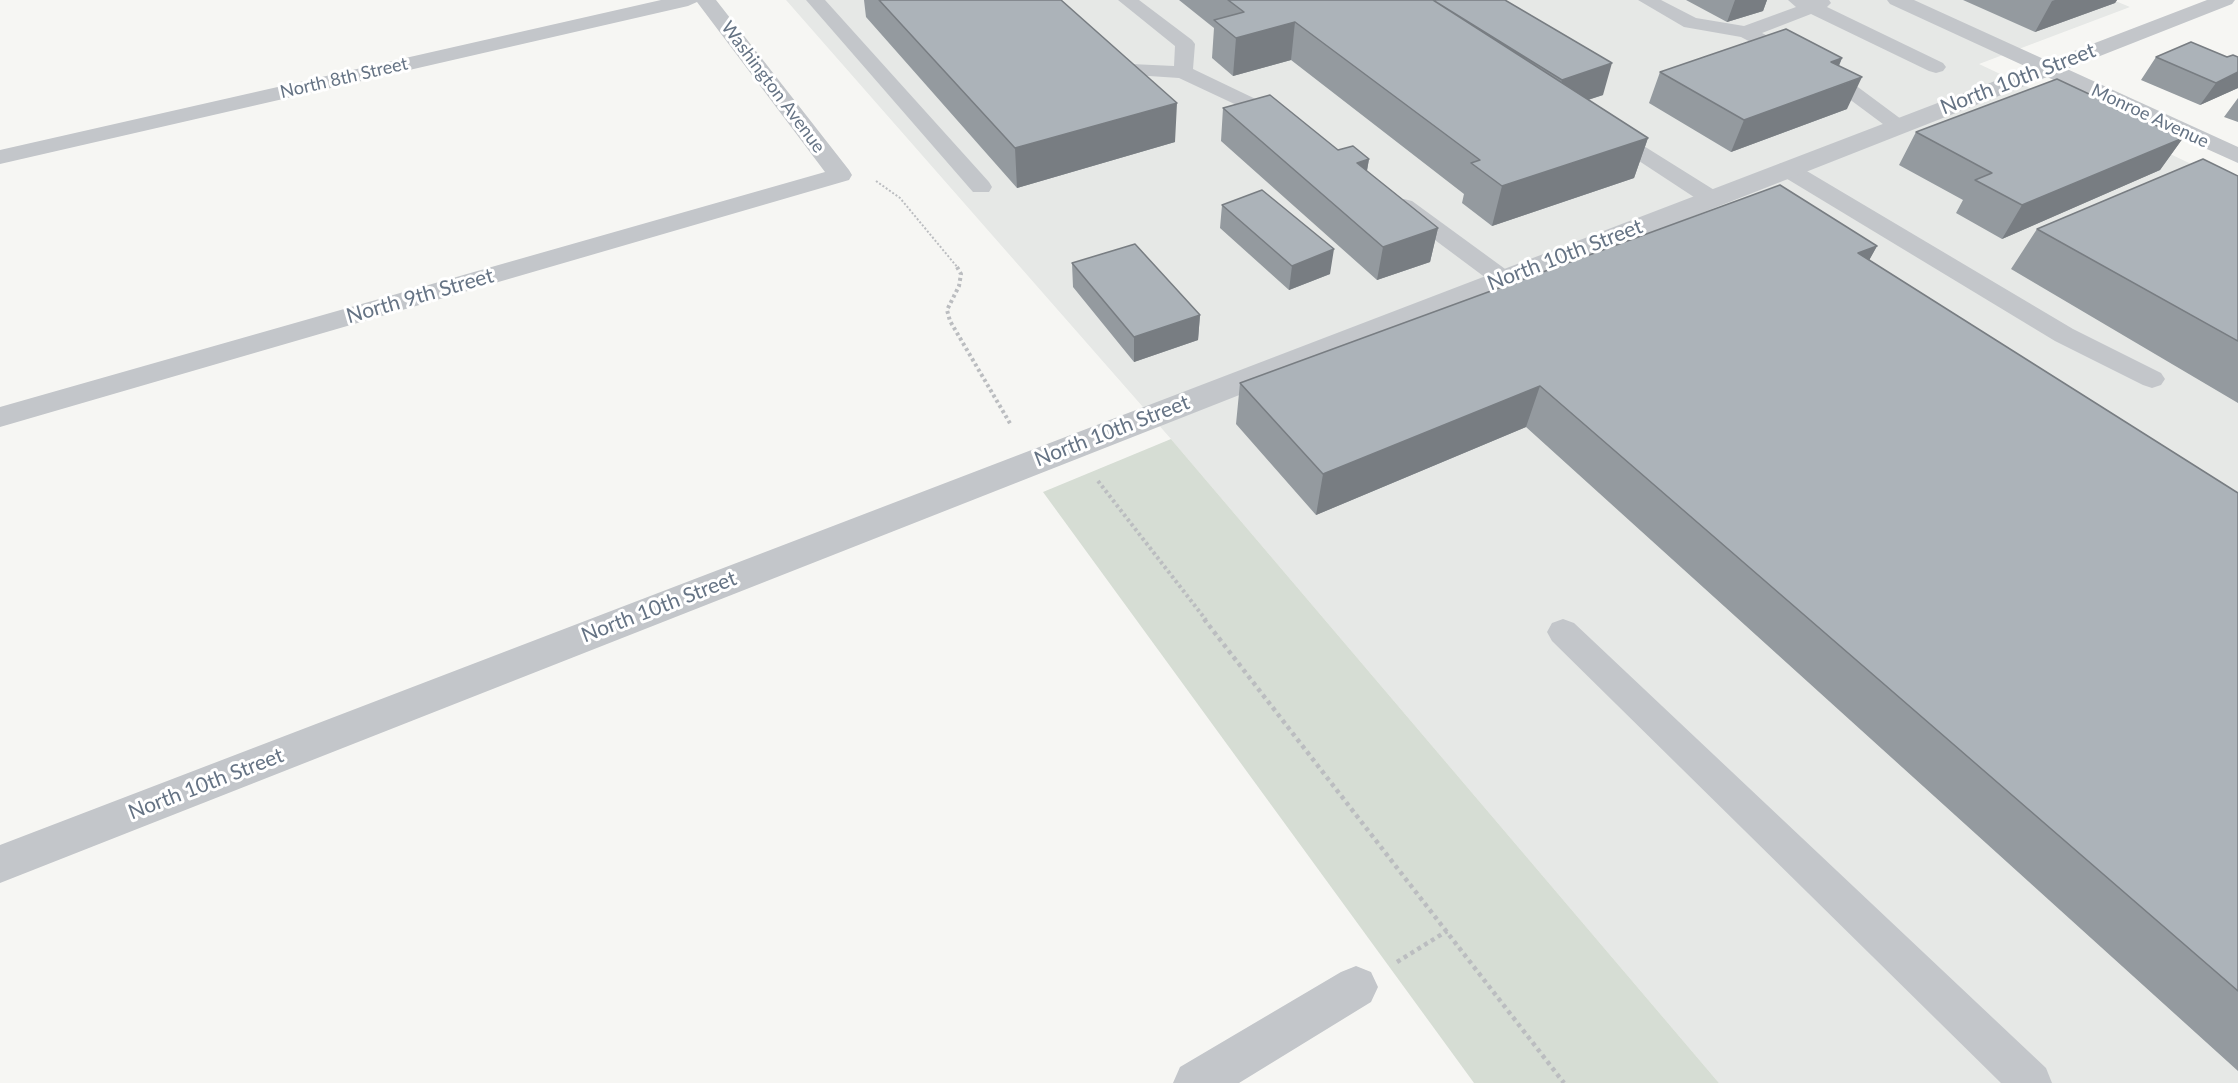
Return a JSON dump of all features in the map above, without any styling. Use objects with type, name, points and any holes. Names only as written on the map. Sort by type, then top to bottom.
[{"type":"street","name":"North 8th Street","points":[[0,157],[688,0]]},
{"type":"street","name":"Washington Avenue","points":[[706,0],[840,175]]},
{"type":"street","name":"Monroe Avenue","points":[[1898,0],[2238,156]]},
{"type":"street","name":"North 10th Street","points":[[0,864],[2225,0]]},
{"type":"street","name":"North 9th Street","points":[[0,417],[840,175]]},
{"type":"street","points":[[1196,1083],[1356,987]]},
{"type":"lane","points":[[815,0],[981,188]]},
{"type":"lane","points":[[1127,0],[1185,44],[1184,72]]},
{"type":"lane","points":[[1647,0],[1690,23],[1746,32],[1832,77],[1898,126]]},
{"type":"lane","points":[[1746,32],[1804,4],[1831,0]]},
{"type":"lane","points":[[1804,4],[1936,67]]},
{"type":"lane","points":[[1091,42],[1126,70],[1184,72],[1298,129]]},
{"type":"lane","points":[[1592,122],[1718,196],[1753,212]]},
{"type":"lane","points":[[1787,169],[2064,334],[2152,379]]},
{"type":"lane","points":[[1385,192],[1503,279]]},
{"type":"lane","points":[[1563,632],[2031,1083]]},
{"type":"path","points":[[840,175],[866,177],[888,187],[921,220],[952,258],[961,274],[959,286],[947,310],[950,321],[1033,462]]},
{"type":"path","points":[[1072,447],[1564,1083]]},
{"type":"path","points":[[1356,987],[1447,931]]},
{"type":"shaded area","points":[[786,0],[2113,0],[2130,7],[1979,64],[2238,186],[2238,1083],[1719,1083],[1171,439]]},
{"type":"shaded area","points":[[1171,439],[1719,1083],[1474,1083],[1043,492]]},
{"type":"building","points":[[879,0],[1061,0],[1177,103],[1015,148]]},
{"type":"building","points":[[1228,0],[1433,0],[1648,138],[1502,186],[1471,163],[1480,160],[1295,22],[1236,38],[1214,20],[1244,12]]},
{"type":"building","points":[[1433,0],[1505,0],[1612,63],[1562,80]]},
{"type":"building","points":[[1786,29],[1842,58],[1831,62],[1862,77],[1744,120],[1660,72]]},
{"type":"building","points":[[2191,42],[2227,57],[2233,55],[2238,57],[2238,72],[2216,83],[2156,57]]},
{"type":"building","points":[[2057,79],[2183,138],[2022,205],[1975,180],[1992,173],[1916,132]]},
{"type":"building","points":[[1270,95],[1338,150],[1353,146],[1369,159],[1357,163],[1438,228],[1383,247],[1223,108]]},
{"type":"building","points":[[2203,159],[2238,176],[2238,341],[2037,229]]},
{"type":"building","points":[[1780,185],[1877,246],[1858,253],[2238,493],[2238,991],[1540,386],[1323,474],[1240,383]]},
{"type":"building","points":[[1262,190],[1334,249],[1292,266],[1222,205]]},
{"type":"building","points":[[1135,244],[1200,315],[1134,337],[1072,263]]}]
